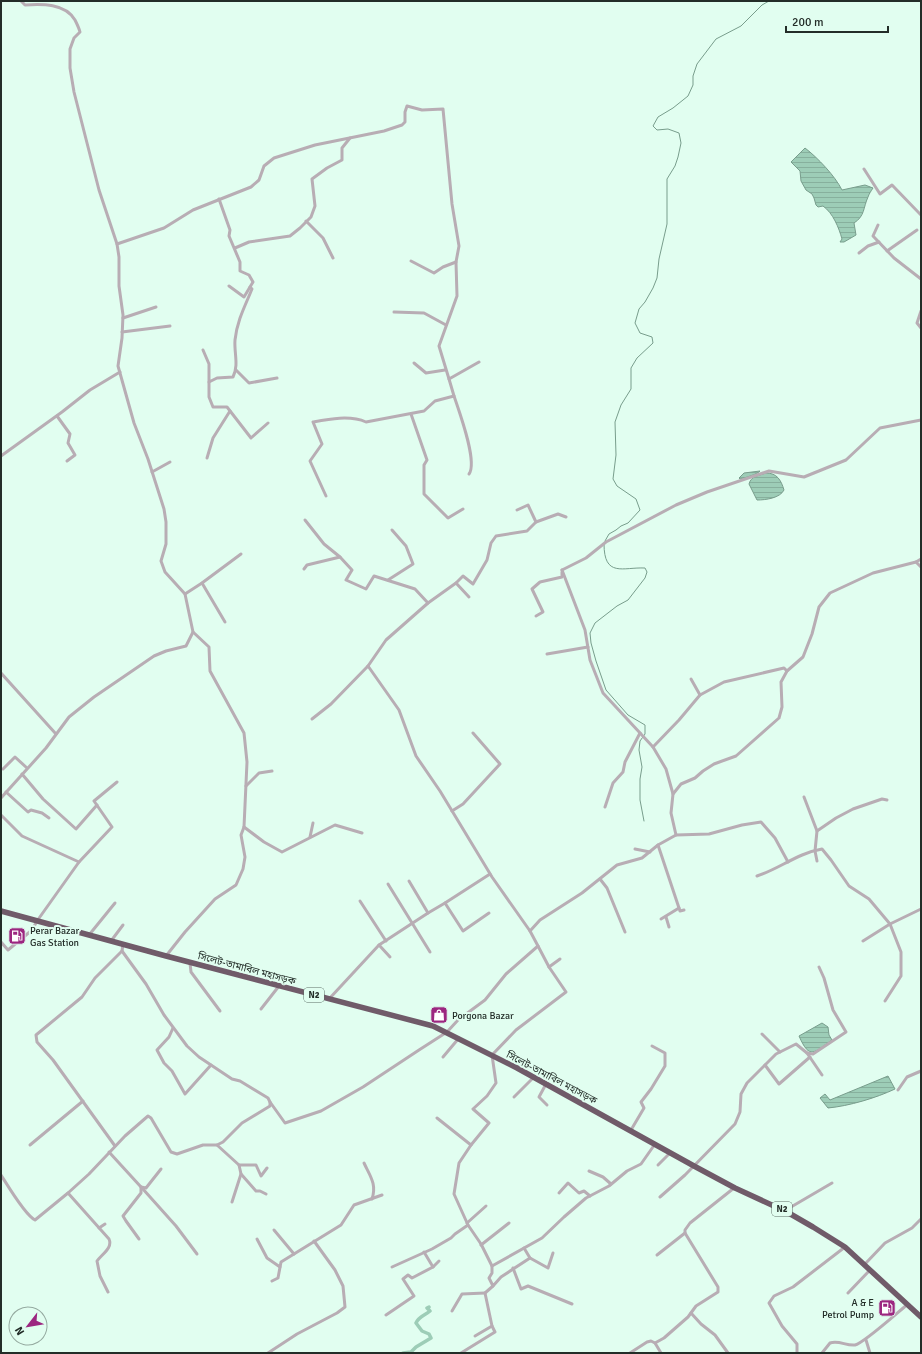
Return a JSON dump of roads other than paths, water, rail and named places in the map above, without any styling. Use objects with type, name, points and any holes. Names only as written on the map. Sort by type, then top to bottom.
[{"type":"highway","name":"সিলেট-তামাবিল মহাসড়ক","points":[[1,911],[433,1026],[534,1077],[628,1129]]},
{"type":"highway","name":"N2","points":[[628,1129],[735,1188],[787,1212],[845,1247],[921,1317]]},
{"type":"street","points":[[21,1],[25,5],[43,4],[62,9],[74,19],[80,32],[74,38],[70,49],[70,68],[74,92],[99,190],[117,244],[123,318],[118,366],[134,423],[164,509],[166,522],[166,544],[161,561],[166,572],[185,594],[193,632],[208,647],[210,671],[244,733],[247,762],[244,827],[241,835],[245,857],[243,869],[236,885],[215,899],[185,932],[166,956]]},
{"type":"street","points":[[117,244],[164,228],[193,210],[252,187],[259,180],[264,166],[274,158],[315,145],[384,131],[402,125],[405,122],[405,112],[407,106],[422,110],[442,109],[458,246],[456,262],[457,296],[438,346],[468,441],[472,471],[469,474]]},
{"type":"street","points":[[235,248],[249,242],[290,236],[300,228],[311,217],[315,206],[312,179],[342,160],[342,148],[350,138]]},
{"type":"street","points":[[864,169],[880,194],[892,185],[921,215]]},
{"type":"street","points":[[219,199],[230,230],[229,236],[240,262],[240,271],[249,275],[253,282],[244,297],[229,286]]},
{"type":"street","points":[[306,221],[322,238],[333,258]]},
{"type":"street","points":[[878,225],[873,236],[894,258],[921,279]]},
{"type":"street","points":[[887,251],[917,230]]},
{"type":"street","points":[[859,253],[868,246],[879,242]]},
{"type":"street","points":[[411,261],[434,273],[443,267],[456,262]]},
{"type":"street","points":[[208,382],[217,378],[233,377],[236,370],[235,341],[239,318],[252,289],[250,287]]},
{"type":"street","points":[[123,318],[156,307]]},
{"type":"street","points":[[921,311],[917,323],[921,328]]},
{"type":"street","points":[[394,312],[424,312],[446,325]]},
{"type":"street","points":[[122,332],[170,326]]},
{"type":"street","points":[[203,350],[209,364],[209,397],[213,407],[227,407],[251,438],[268,423]]},
{"type":"street","points":[[449,379],[479,362]]},
{"type":"street","points":[[414,363],[426,373],[445,370]]},
{"type":"street","points":[[236,370],[249,383],[277,378]]},
{"type":"street","points":[[1,456],[57,416],[90,390],[120,372]]},
{"type":"street","points":[[326,496],[310,461],[322,444],[313,422],[358,418],[366,422],[411,414],[424,411],[435,401],[454,396]]},
{"type":"street","points":[[207,458],[213,438],[230,411]]},
{"type":"street","points":[[411,414],[427,460],[424,465],[424,494],[448,518],[463,509]]},
{"type":"street","points":[[57,416],[70,434],[68,443],[75,455],[67,461]]},
{"type":"street","points":[[562,570],[586,558],[606,542],[680,503],[707,492],[769,471],[804,477],[846,460],[880,428],[921,420]]},
{"type":"street","points":[[152,472],[170,462]]},
{"type":"street","points":[[517,510],[528,505],[536,522]]},
{"type":"street","points":[[312,720],[331,704],[368,666],[386,640],[428,603],[456,583],[462,576],[473,584],[487,560],[491,543],[496,536],[527,531],[536,522],[558,514],[566,517]]},
{"type":"street","points":[[305,520],[324,544],[340,557],[352,570],[346,580],[366,589],[374,576],[416,589],[428,603]]},
{"type":"street","points":[[388,580],[413,564],[406,546],[392,530]]},
{"type":"street","points":[[185,594],[241,554]]},
{"type":"street","points":[[304,569],[307,565],[340,557]]},
{"type":"street","points":[[673,794],[681,784],[695,778],[714,764],[736,756],[779,718],[782,707],[781,682],[787,671],[803,657],[812,634],[819,607],[830,593],[873,573],[916,562],[921,559]]},
{"type":"street","points":[[916,562],[921,567]]},
{"type":"street","points":[[536,616],[543,612],[532,589],[540,582],[562,577],[562,570]]},
{"type":"street","points":[[562,570],[586,630],[590,660],[603,693],[653,747],[666,769],[673,794],[672,813],[676,835]]},
{"type":"street","points":[[202,583],[225,622]]},
{"type":"street","points":[[456,583],[469,597]]},
{"type":"street","points":[[1,798],[69,717],[102,691],[154,656],[186,646],[193,632]]},
{"type":"street","points":[[547,654],[588,647]]},
{"type":"street","points":[[368,666],[399,710],[416,756],[440,791],[490,874],[530,930],[549,967],[566,992],[516,1030],[492,1055],[496,1083],[487,1096],[473,1110],[489,1123],[459,1163],[454,1194],[467,1224],[482,1245],[492,1266],[492,1273],[489,1278],[493,1286]]},
{"type":"street","points":[[653,747],[700,695],[724,682],[784,668],[787,671]]},
{"type":"street","points":[[1,673],[56,734]]},
{"type":"street","points":[[691,679],[700,695]]},
{"type":"street","points":[[452,811],[463,804],[500,764],[473,733]]},
{"type":"street","points":[[605,807],[613,783],[623,772],[625,762],[640,733]]},
{"type":"street","points":[[3,769],[16,757],[27,768]]},
{"type":"street","points":[[246,786],[259,773],[272,771]]},
{"type":"street","points":[[22,774],[43,799],[76,829],[97,805]]},
{"type":"street","points":[[1,942],[8,950],[32,930],[36,921],[79,862],[112,827],[94,801],[117,782]]},
{"type":"street","points":[[6,792],[28,812],[31,810],[42,813],[49,818]]},
{"type":"street","points":[[804,798],[817,831],[815,851],[817,861]]},
{"type":"street","points":[[817,831],[853,809],[882,799],[887,800]]},
{"type":"street","points":[[1,815],[22,836],[79,862]]},
{"type":"street","points":[[530,930],[540,920],[582,893],[617,865],[642,858],[658,845],[676,835],[709,834],[742,825],[761,822],[775,838],[788,862]]},
{"type":"street","points":[[310,837],[313,823]]},
{"type":"street","points":[[244,827],[282,852],[335,825],[362,833]]},
{"type":"street","points":[[658,845],[680,911],[684,910]]},
{"type":"street","points":[[636,849],[650,852]]},
{"type":"street","points":[[757,876],[770,872],[788,862],[822,849],[849,886],[870,900],[890,924],[901,952],[900,976],[885,1001]]},
{"type":"street","points":[[329,999],[380,945],[490,874]]},
{"type":"street","points":[[600,879],[607,888],[625,932]]},
{"type":"street","points":[[408,881],[428,913]]},
{"type":"street","points":[[388,884],[430,952]]},
{"type":"street","points":[[360,901],[386,941]]},
{"type":"street","points":[[89,935],[116,903]]},
{"type":"street","points":[[445,903],[463,931],[489,913]]},
{"type":"street","points":[[661,919],[679,908]]},
{"type":"street","points":[[863,941],[890,924],[921,909]]},
{"type":"street","points":[[666,916],[669,927]]},
{"type":"street","points":[[111,941],[123,924]]},
{"type":"street","points":[[122,944],[122,951],[146,984],[164,1015],[187,1046],[199,1057],[232,1079],[240,1081],[268,1098],[285,1123],[321,1111],[363,1087],[447,1032],[458,1020],[485,1000],[506,974],[538,946]]},
{"type":"street","points":[[380,945],[390,957]]},
{"type":"street","points":[[115,1146],[83,1101],[65,1079],[53,1060],[37,1042],[36,1035],[82,997],[95,978],[122,951]]},
{"type":"street","points":[[549,967],[560,959]]},
{"type":"street","points":[[190,962],[191,972],[220,1011]]},
{"type":"street","points":[[807,1053],[813,1054],[846,1032],[833,1010],[824,978],[819,967]]},
{"type":"street","points":[[261,1009],[279,986]]},
{"type":"street","points":[[174,1028],[157,1050],[164,1063],[172,1071],[184,1094],[211,1065]]},
{"type":"street","points":[[762,1034],[780,1052]]},
{"type":"street","points":[[443,1057],[459,1038]]},
{"type":"street","points":[[660,1197],[676,1184],[735,1124],[740,1112],[741,1094],[747,1083],[780,1052],[796,1044],[807,1053],[822,1075]]},
{"type":"street","points":[[628,1129],[644,1108],[641,1102],[666,1066],[666,1053],[652,1046]]},
{"type":"street","points":[[765,1065],[779,1084],[810,1057]]},
{"type":"street","points":[[898,1090],[907,1077],[921,1071]]},
{"type":"street","points":[[514,1097],[534,1077]]},
{"type":"street","points":[[546,1084],[538,1097],[547,1105]]},
{"type":"street","points":[[30,1145],[83,1101]]},
{"type":"street","points":[[1,1176],[32,1218],[36,1220],[89,1174],[115,1146],[148,1116],[151,1118],[171,1152],[177,1154],[203,1145],[217,1145],[223,1142],[242,1123],[270,1106],[270,1102]]},
{"type":"street","points":[[437,1118],[471,1145]]},
{"type":"street","points":[[492,1266],[542,1238],[564,1217],[590,1196],[611,1184],[627,1171],[640,1164],[655,1144]]},
{"type":"street","points":[[217,1145],[239,1166],[241,1174],[256,1192],[260,1191],[266,1194]]},
{"type":"street","points":[[109,1152],[167,1216],[197,1254]]},
{"type":"street","points":[[658,1165],[670,1153]]},
{"type":"street","points":[[364,1163],[375,1190],[372,1199]]},
{"type":"street","points":[[239,1166],[256,1165],[261,1176],[267,1168]]},
{"type":"street","points":[[141,1187],[146,1188],[161,1169]]},
{"type":"street","points":[[589,1171],[603,1177],[611,1184]]},
{"type":"street","points":[[232,1202],[241,1174]]},
{"type":"street","points":[[559,1193],[568,1183],[580,1193],[584,1191],[590,1196]]},
{"type":"street","points":[[787,1212],[832,1183]]},
{"type":"street","points":[[139,1239],[123,1216],[141,1193],[141,1187]]},
{"type":"street","points":[[657,1255],[685,1233],[685,1230],[690,1223],[735,1188]]},
{"type":"street","points":[[68,1193],[111,1243],[97,1261],[100,1276],[108,1292]]},
{"type":"street","points":[[272,1281],[278,1278],[281,1262],[341,1225],[354,1205],[382,1194]]},
{"type":"street","points":[[392,1267],[452,1238],[486,1206]]},
{"type":"street","points":[[865,1264],[885,1244],[912,1228],[921,1219]]},
{"type":"street","points":[[482,1245],[509,1223]]},
{"type":"street","points":[[99,1228],[105,1224]]},
{"type":"street","points":[[274,1230],[294,1254]]},
{"type":"street","points":[[655,1343],[668,1335],[691,1313],[696,1306],[718,1292],[718,1287],[685,1233]]},
{"type":"street","points":[[257,1239],[268,1258],[280,1267]]},
{"type":"street","points":[[268,1353],[297,1334],[337,1314],[345,1307],[343,1286],[335,1270],[314,1241]]},
{"type":"street","points":[[797,1353],[798,1344],[782,1326],[769,1303],[774,1296],[792,1287],[845,1247]]},
{"type":"street","points":[[524,1248],[530,1258],[548,1268],[553,1253]]},
{"type":"street","points":[[424,1252],[433,1267]]},
{"type":"street","points":[[452,1311],[462,1294],[485,1293],[501,1276],[530,1258]]},
{"type":"street","points":[[386,1315],[414,1296],[403,1279],[408,1275],[412,1278],[433,1267],[439,1261]]},
{"type":"street","points":[[514,1268],[521,1289],[528,1286],[572,1304]]},
{"type":"street","points":[[848,1293],[870,1270]]},
{"type":"street","points":[[461,1353],[468,1352],[494,1332],[485,1293]]},
{"type":"street","points":[[822,1353],[830,1343],[837,1342],[854,1345],[866,1340],[908,1304]]},
{"type":"street","points":[[691,1313],[701,1324],[715,1335],[728,1353]]},
{"type":"street","points":[[475,1336],[492,1326]]},
{"type":"street","points":[[866,1340],[870,1353]]},
{"type":"street","points":[[630,1353],[651,1341],[655,1343],[661,1353]]},
{"type":"waterway","points":[[605,541],[609,534],[628,523],[640,510],[636,499],[617,486],[613,479],[616,455],[615,422],[621,405],[631,389],[631,368],[637,358],[653,343],[652,337],[640,333],[635,323],[639,309],[645,302],[657,278],[659,259],[667,224],[667,179],[675,166],[681,143],[679,133],[668,129],[657,130],[653,126],[658,117],[673,108],[688,96],[693,85],[693,76],[697,64],[716,39],[741,26],[762,5],[769,1]]},
{"type":"waterway","points":[[604,544],[607,562],[611,566],[622,569],[645,568],[647,572],[645,578],[628,600],[617,606],[595,623],[590,633],[596,661],[606,690],[628,715],[645,725],[645,734],[640,741],[639,750],[642,767],[640,779],[640,800],[644,821]]},
{"type":"waterway","points":[[403,1353],[411,1352],[416,1347],[431,1338],[429,1334],[422,1331],[416,1323],[420,1317],[430,1311],[427,1308],[429,1307]]},
{"type":"place","name":"Perar Bazar Gas Station","points":[[17,936]]},
{"type":"place","name":"Porgona Bazar","points":[[439,1015]]},
{"type":"place","name":"A & E Petrol Pump","points":[[887,1308]]}]
